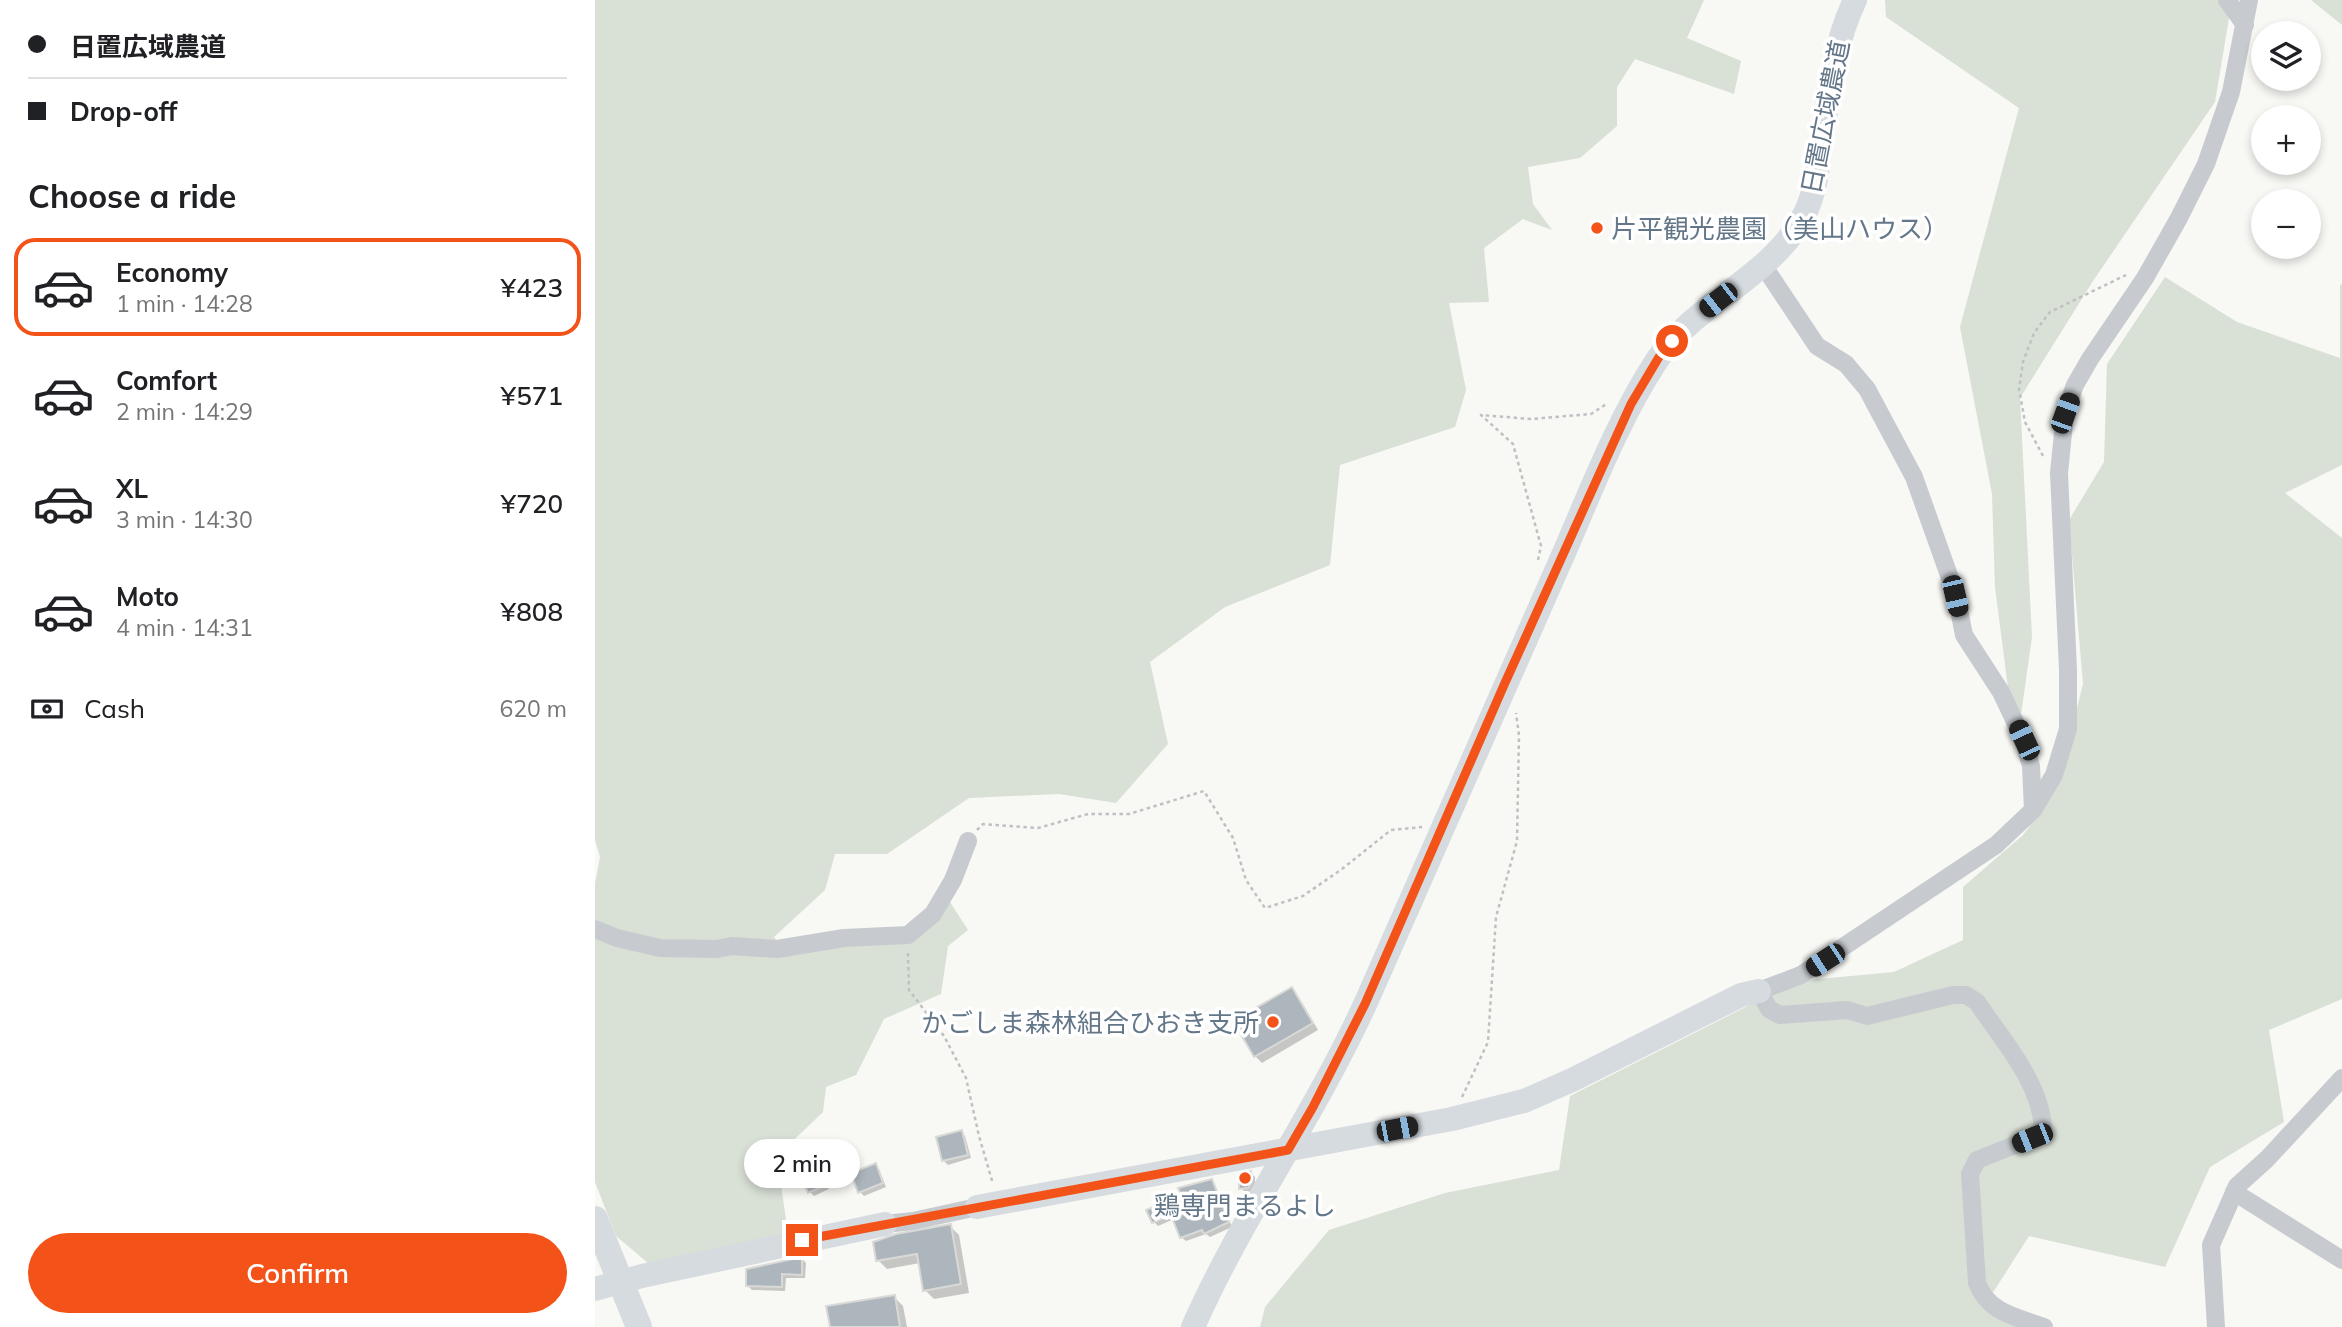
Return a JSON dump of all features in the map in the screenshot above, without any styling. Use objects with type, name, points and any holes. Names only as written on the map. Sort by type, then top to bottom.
[{"type":"main road","points":[[595,1219],[639,1327]]},
{"type":"street","name":"日置広域農道","points":[[1193,1327],[1212,1285],[1313,1107],[1365,1004],[1504,685],[1631,404],[1659,357],[1686,325],[1763,265],[1788,240],[1804,216],[1816,182],[1833,68],[1843,24],[1855,0]]},
{"type":"street","points":[[2227,0],[2245,25]]},
{"type":"street","points":[[595,1289],[829,1234],[913,1221],[1452,1119],[1524,1101],[1572,1080],[1741,995],[1801,975],[1996,845],[2033,810],[2053,775],[2067,729],[2068,670],[2059,473],[2065,413],[2075,385],[2145,278],[2206,163],[2231,92],[2249,0]]},
{"type":"street","points":[[1763,265],[1818,346],[1846,364],[1867,389],[1914,477],[1955,596],[1964,635],[2001,692],[2024,740],[2031,766],[2033,810]]},
{"type":"street","points":[[595,929],[617,938],[660,948],[705,949],[732,946],[777,949],[844,938],[908,935],[933,914],[953,880],[968,841]]},
{"type":"street","points":[[1759,991],[1769,1009],[1780,1015],[1847,1010],[1867,1016],[1953,995],[1966,995],[1977,1002],[2033,1087],[2042,1112],[2043,1128],[2032,1138],[1977,1160],[1970,1174],[1977,1283],[1983,1297],[2002,1311],[2044,1327]]},
{"type":"street","points":[[2216,1327],[2211,1245],[2237,1186],[2267,1159],[2342,1078]]},
{"type":"street","points":[[2234,1192],[2342,1260]]},
{"type":"path","points":[[2059,473],[2047,463],[2025,422],[2019,389],[2023,362],[2034,333],[2050,312],[2120,276],[2133,274],[2145,278]]},
{"type":"path","points":[[1536,571],[1541,546],[1513,444],[1481,415],[1531,419],[1591,414],[1609,402],[1631,404]]},
{"type":"path","points":[[1452,1119],[1488,1042],[1496,917],[1517,841],[1518,735],[1514,702],[1504,685]]},
{"type":"path","points":[[968,841],[983,824],[1038,828],[1088,814],[1129,814],[1204,791],[1233,838],[1246,880],[1265,908],[1303,896],[1391,830],[1443,824]]},
{"type":"path","points":[[908,935],[909,990],[944,1036],[965,1078],[979,1136],[988,1205]]},
{"type":"shaded area","points":[[595,0],[1704,0],[1687,38],[1741,61],[1734,94],[1635,59],[1617,87],[1617,126],[1580,158],[1528,167],[1533,204],[1552,230],[1523,219],[1484,248],[1489,302],[1449,303],[1466,390],[1455,427],[1340,465],[1330,565],[1225,607],[1150,662],[1168,744],[1116,803],[1059,794],[969,798],[887,854],[835,854],[825,890],[774,937],[785,953],[902,932],[950,902],[968,930],[948,946],[941,994],[884,1019],[856,1075],[826,1087],[823,1112],[777,1156],[788,1234],[648,1263],[616,1236],[595,1182],[595,884],[600,857],[595,840]]},
{"type":"shaded area","points":[[1885,0],[2232,0],[2215,102],[2093,281],[2020,398],[2032,637],[2016,750],[1995,587],[1992,494],[1960,327],[2019,108],[1886,17]]},
{"type":"shaded area","points":[[2311,0],[2342,0],[2342,25]]},
{"type":"shaded area","points":[[2165,277],[2237,322],[2340,358],[2342,284],[2342,465],[2285,493],[2342,538],[2342,999],[2269,1030],[2284,1122],[2210,1167],[2165,1267],[2029,1236],[1987,1302],[2019,1327],[1260,1327],[1265,1307],[1329,1230],[1445,1193],[1559,1170],[1570,1096],[1797,981],[1894,972],[1963,940],[1963,887],[2023,835],[2046,805],[2061,773],[2083,684],[2069,520],[2104,462],[2107,364]]},
{"type":"building","name":"かごしま森林組合ひおき支所","points":[[1292,987],[1313,1023],[1254,1057],[1233,1021]]},
{"type":"building","points":[[962,1130],[968,1155],[942,1161],[936,1137]]},
{"type":"building","points":[[876,1163],[883,1183],[858,1193],[851,1173]]},
{"type":"building","points":[[818,1168],[826,1185],[808,1193],[801,1176]]},
{"type":"building","name":"鶏専門まるよし","points":[[1251,1171],[1252,1182],[1248,1188],[1239,1189],[1239,1174]]},
{"type":"building","points":[[1212,1179],[1229,1222],[1204,1234],[1202,1230],[1180,1238],[1171,1215],[1152,1223],[1146,1210],[1181,1195],[1178,1188]]},
{"type":"building","points":[[951,1224],[961,1284],[923,1291],[917,1254],[876,1261],[873,1242],[896,1234]]},
{"type":"building","points":[[802,1257],[802,1275],[782,1274],[782,1287],[746,1286],[746,1269]]},
{"type":"building","points":[[895,1295],[900,1327],[830,1327],[826,1306]]},
{"type":"place","name":"片平観光農園（美山ハウス）","points":[[1597,228]]},
{"type":"place","name":"かごしま森林組合ひおき支所","points":[[1273,1022]]},
{"type":"place","name":"鶏専門まるよし","points":[[1245,1178]]},
{"type":"route","points":[[802,1240],[1288,1150],[1365,1004],[1504,685],[1631,404],[1659,357],[1672,341]]}]
